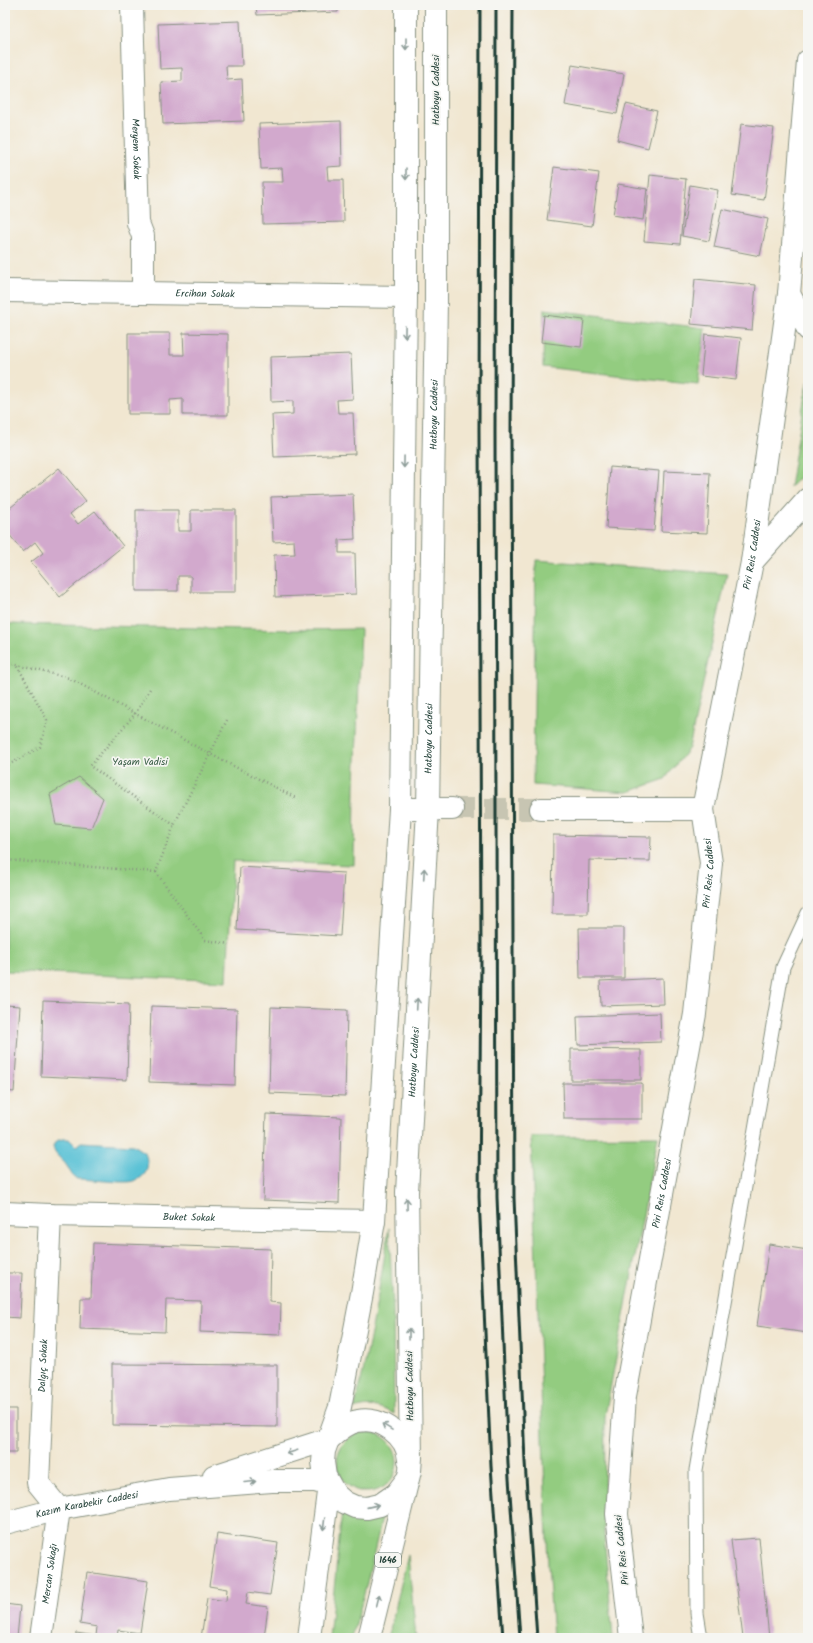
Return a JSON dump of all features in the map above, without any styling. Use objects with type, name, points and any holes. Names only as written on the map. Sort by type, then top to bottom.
[{"type":"street","name":"Meryem Sokak","points":[[132,5],[138,223],[143,236],[143,292]]},
{"type":"street","points":[[406,5],[406,297],[400,809],[374,1221],[340,1407],[324,1451],[323,1462],[325,1476],[335,1494],[344,1502],[354,1507],[367,1508],[380,1505],[396,1494],[408,1476]]},
{"type":"street","name":"Hatboyu Caddesi","points":[[369,1638],[408,1476],[412,1444],[407,1192],[428,809],[436,300],[436,5]]},
{"type":"street","name":"Piri Reis Caddesi","points":[[631,1638],[617,1514],[625,1396],[695,1014],[711,863],[703,809],[752,562],[789,294],[808,61]]},
{"type":"street","name":"Ercihan Sokak","points":[[5,291],[406,297]]},
{"type":"street","points":[[789,294],[808,329]]},
{"type":"street","points":[[752,562],[808,499]]},
{"type":"street","points":[[400,809],[452,809]]},
{"type":"street","points":[[541,809],[703,809]]},
{"type":"street","name":"Buket Sokak","points":[[5,1213],[374,1221]]},
{"type":"street","name":"Dalgıç Sokak","points":[[50,1215],[38,1483],[59,1509]]},
{"type":"street","name":"Hatboyu Caddesi","points":[[329,1440],[348,1425],[358,1421],[378,1422],[388,1427],[405,1445],[409,1455],[408,1476]]},
{"type":"street","points":[[169,1489],[329,1440]]},
{"type":"street","points":[[169,1489],[272,1480],[315,1481],[329,1485]]},
{"type":"street","points":[[309,1638],[329,1485]]},
{"type":"street","name":"Kazım Karabekir Caddesi","points":[[5,1523],[59,1509],[169,1489]]},
{"type":"street","name":"Mercan Sokağı","points":[[41,1638],[59,1509]]},
{"type":"lane","points":[[701,1638],[696,1613],[696,1470],[783,967],[808,913]]},
{"type":"path","points":[[5,662],[68,678],[296,798]]},
{"type":"path","points":[[5,766],[40,747],[47,720],[17,665]]},
{"type":"path","points":[[150,689],[135,714],[90,766],[174,824]]},
{"type":"path","points":[[156,872],[174,824],[227,720]]},
{"type":"path","points":[[5,860],[156,872],[205,940],[229,944]]},
{"type":"green space","points":[[544,309],[705,328],[698,384],[543,367]]},
{"type":"green space","points":[[807,382],[808,469],[790,487]]},
{"type":"green space","points":[[536,560],[727,574],[689,748],[665,779],[628,792],[533,785]]},
{"type":"green space","name":"Yaşam Vadisi","points":[[5,618],[10,624],[291,630],[361,629],[355,787],[354,865],[233,861],[227,981],[5,971]]},
{"type":"green space","points":[[658,1136],[605,1416],[604,1534],[613,1638],[553,1638],[548,1565],[531,1137]]},
{"type":"green space","points":[[389,1228],[393,1306],[394,1414],[384,1409],[370,1406],[354,1409],[378,1296]]},
{"type":"green space","points":[[367,1432],[383,1437],[388,1441],[392,1446],[397,1462],[392,1478],[388,1483],[383,1487],[367,1492],[351,1487],[346,1483],[342,1478],[337,1462],[342,1446],[346,1441],[351,1437]]},
{"type":"green space","points":[[342,1511],[362,1518],[382,1518],[366,1587],[352,1638],[329,1638]]},
{"type":"green space","points":[[408,1555],[416,1638],[388,1638]]},
{"type":"water","points":[[69,1139],[76,1146],[81,1142],[133,1145],[145,1153],[147,1158],[147,1170],[139,1179],[130,1182],[77,1179],[57,1155],[54,1149],[53,1146],[56,1141]]},
{"type":"building","points":[[256,5],[338,5],[338,12],[257,15]]},
{"type":"building","points":[[240,21],[242,66],[226,66],[227,80],[242,79],[244,121],[163,124],[161,82],[182,81],[182,68],[160,69],[158,24]]},
{"type":"building","points":[[572,65],[624,74],[617,114],[565,105]]},
{"type":"building","points":[[626,104],[657,111],[648,148],[617,140]]},
{"type":"building","points":[[341,121],[342,166],[327,167],[328,180],[343,180],[344,222],[263,224],[262,182],[283,182],[282,168],[261,169],[259,124]]},
{"type":"building","points":[[741,124],[774,128],[764,200],[732,195]]},
{"type":"building","points":[[554,167],[599,173],[592,226],[547,220]]},
{"type":"building","points":[[650,175],[686,179],[680,244],[644,241]]},
{"type":"building","points":[[618,184],[647,189],[643,220],[613,215]]},
{"type":"building","points":[[690,185],[718,190],[709,241],[682,236]]},
{"type":"building","points":[[722,209],[768,219],[760,256],[714,247]]},
{"type":"building","points":[[695,279],[756,285],[752,330],[691,324]]},
{"type":"building","points":[[544,315],[584,320],[581,347],[541,342]]},
{"type":"building","points":[[128,333],[170,333],[170,355],[184,355],[183,333],[228,334],[228,415],[183,415],[183,399],[170,400],[170,414],[128,414]]},
{"type":"building","points":[[705,334],[741,338],[736,380],[701,376]]},
{"type":"building","points":[[351,354],[353,399],[337,400],[338,413],[353,413],[355,454],[274,457],[272,415],[293,414],[293,401],[271,402],[270,357]]},
{"type":"building","points":[[610,467],[659,471],[654,531],[606,528]]},
{"type":"building","points":[[59,468],[86,501],[70,514],[78,524],[95,511],[123,546],[60,597],[31,562],[43,553],[35,542],[23,552],[5,529],[5,512]]},
{"type":"building","points":[[664,471],[710,473],[707,533],[661,531]]},
{"type":"building","points":[[353,494],[355,539],[339,540],[339,553],[355,553],[356,594],[275,597],[274,555],[295,554],[294,541],[273,542],[271,497]]},
{"type":"building","points":[[136,510],[178,510],[178,531],[191,531],[191,510],[236,510],[236,592],[191,592],[191,576],[178,576],[178,591],[136,591]]},
{"type":"building","points":[[79,777],[103,798],[91,828],[56,825],[50,794]]},
{"type":"building","points":[[553,835],[651,837],[650,861],[589,860],[588,914],[552,914]]},
{"type":"building","points":[[240,867],[344,873],[340,936],[237,930]]},
{"type":"building","points":[[579,928],[624,928],[624,978],[580,978]]},
{"type":"building","points":[[663,978],[664,1004],[601,1006],[600,981]]},
{"type":"building","points":[[43,1001],[129,1004],[127,1080],[41,1076]]},
{"type":"building","points":[[5,1005],[20,1006],[14,1092],[5,1091]]},
{"type":"building","points":[[151,1006],[237,1009],[235,1085],[149,1082]]},
{"type":"building","points":[[271,1007],[347,1010],[345,1096],[269,1093]]},
{"type":"building","points":[[660,1013],[661,1042],[578,1045],[577,1016]]},
{"type":"building","points":[[571,1049],[641,1050],[641,1080],[571,1080]]},
{"type":"building","points":[[563,1083],[642,1083],[642,1119],[564,1119]]},
{"type":"building","points":[[266,1114],[341,1117],[339,1203],[263,1200]]},
{"type":"building","points":[[93,1243],[271,1249],[270,1302],[281,1303],[280,1335],[200,1332],[201,1301],[166,1300],[165,1332],[80,1329],[81,1298],[91,1298]]},
{"type":"building","points":[[769,1244],[808,1250],[808,1333],[757,1326]]},
{"type":"building","points":[[5,1273],[22,1273],[20,1318],[5,1317]]},
{"type":"building","points":[[112,1364],[277,1365],[277,1427],[112,1425]]},
{"type":"building","points":[[5,1409],[16,1409],[16,1453],[5,1453]]},
{"type":"building","points":[[217,1534],[278,1543],[270,1595],[248,1592],[246,1604],[268,1607],[264,1638],[201,1638],[207,1598],[226,1601],[227,1589],[209,1586]]},
{"type":"building","points":[[759,1538],[769,1638],[743,1638],[731,1540]]},
{"type":"building","points":[[87,1572],[148,1581],[140,1633],[118,1630],[117,1638],[75,1638],[76,1633],[96,1636],[97,1627],[80,1624]]},
{"type":"building","points":[[5,1604],[20,1606],[17,1638],[5,1638]]},
{"type":"tunnel","points":[[452,809],[541,809]]},
{"type":"railway","points":[[480,5],[479,431],[481,958],[479,1197],[491,1466],[503,1638]]},
{"type":"railway","points":[[496,5],[495,433],[497,1197],[508,1464],[520,1638]]},
{"type":"railway","points":[[513,5],[511,434],[514,1198],[525,1462],[537,1638]]}]
